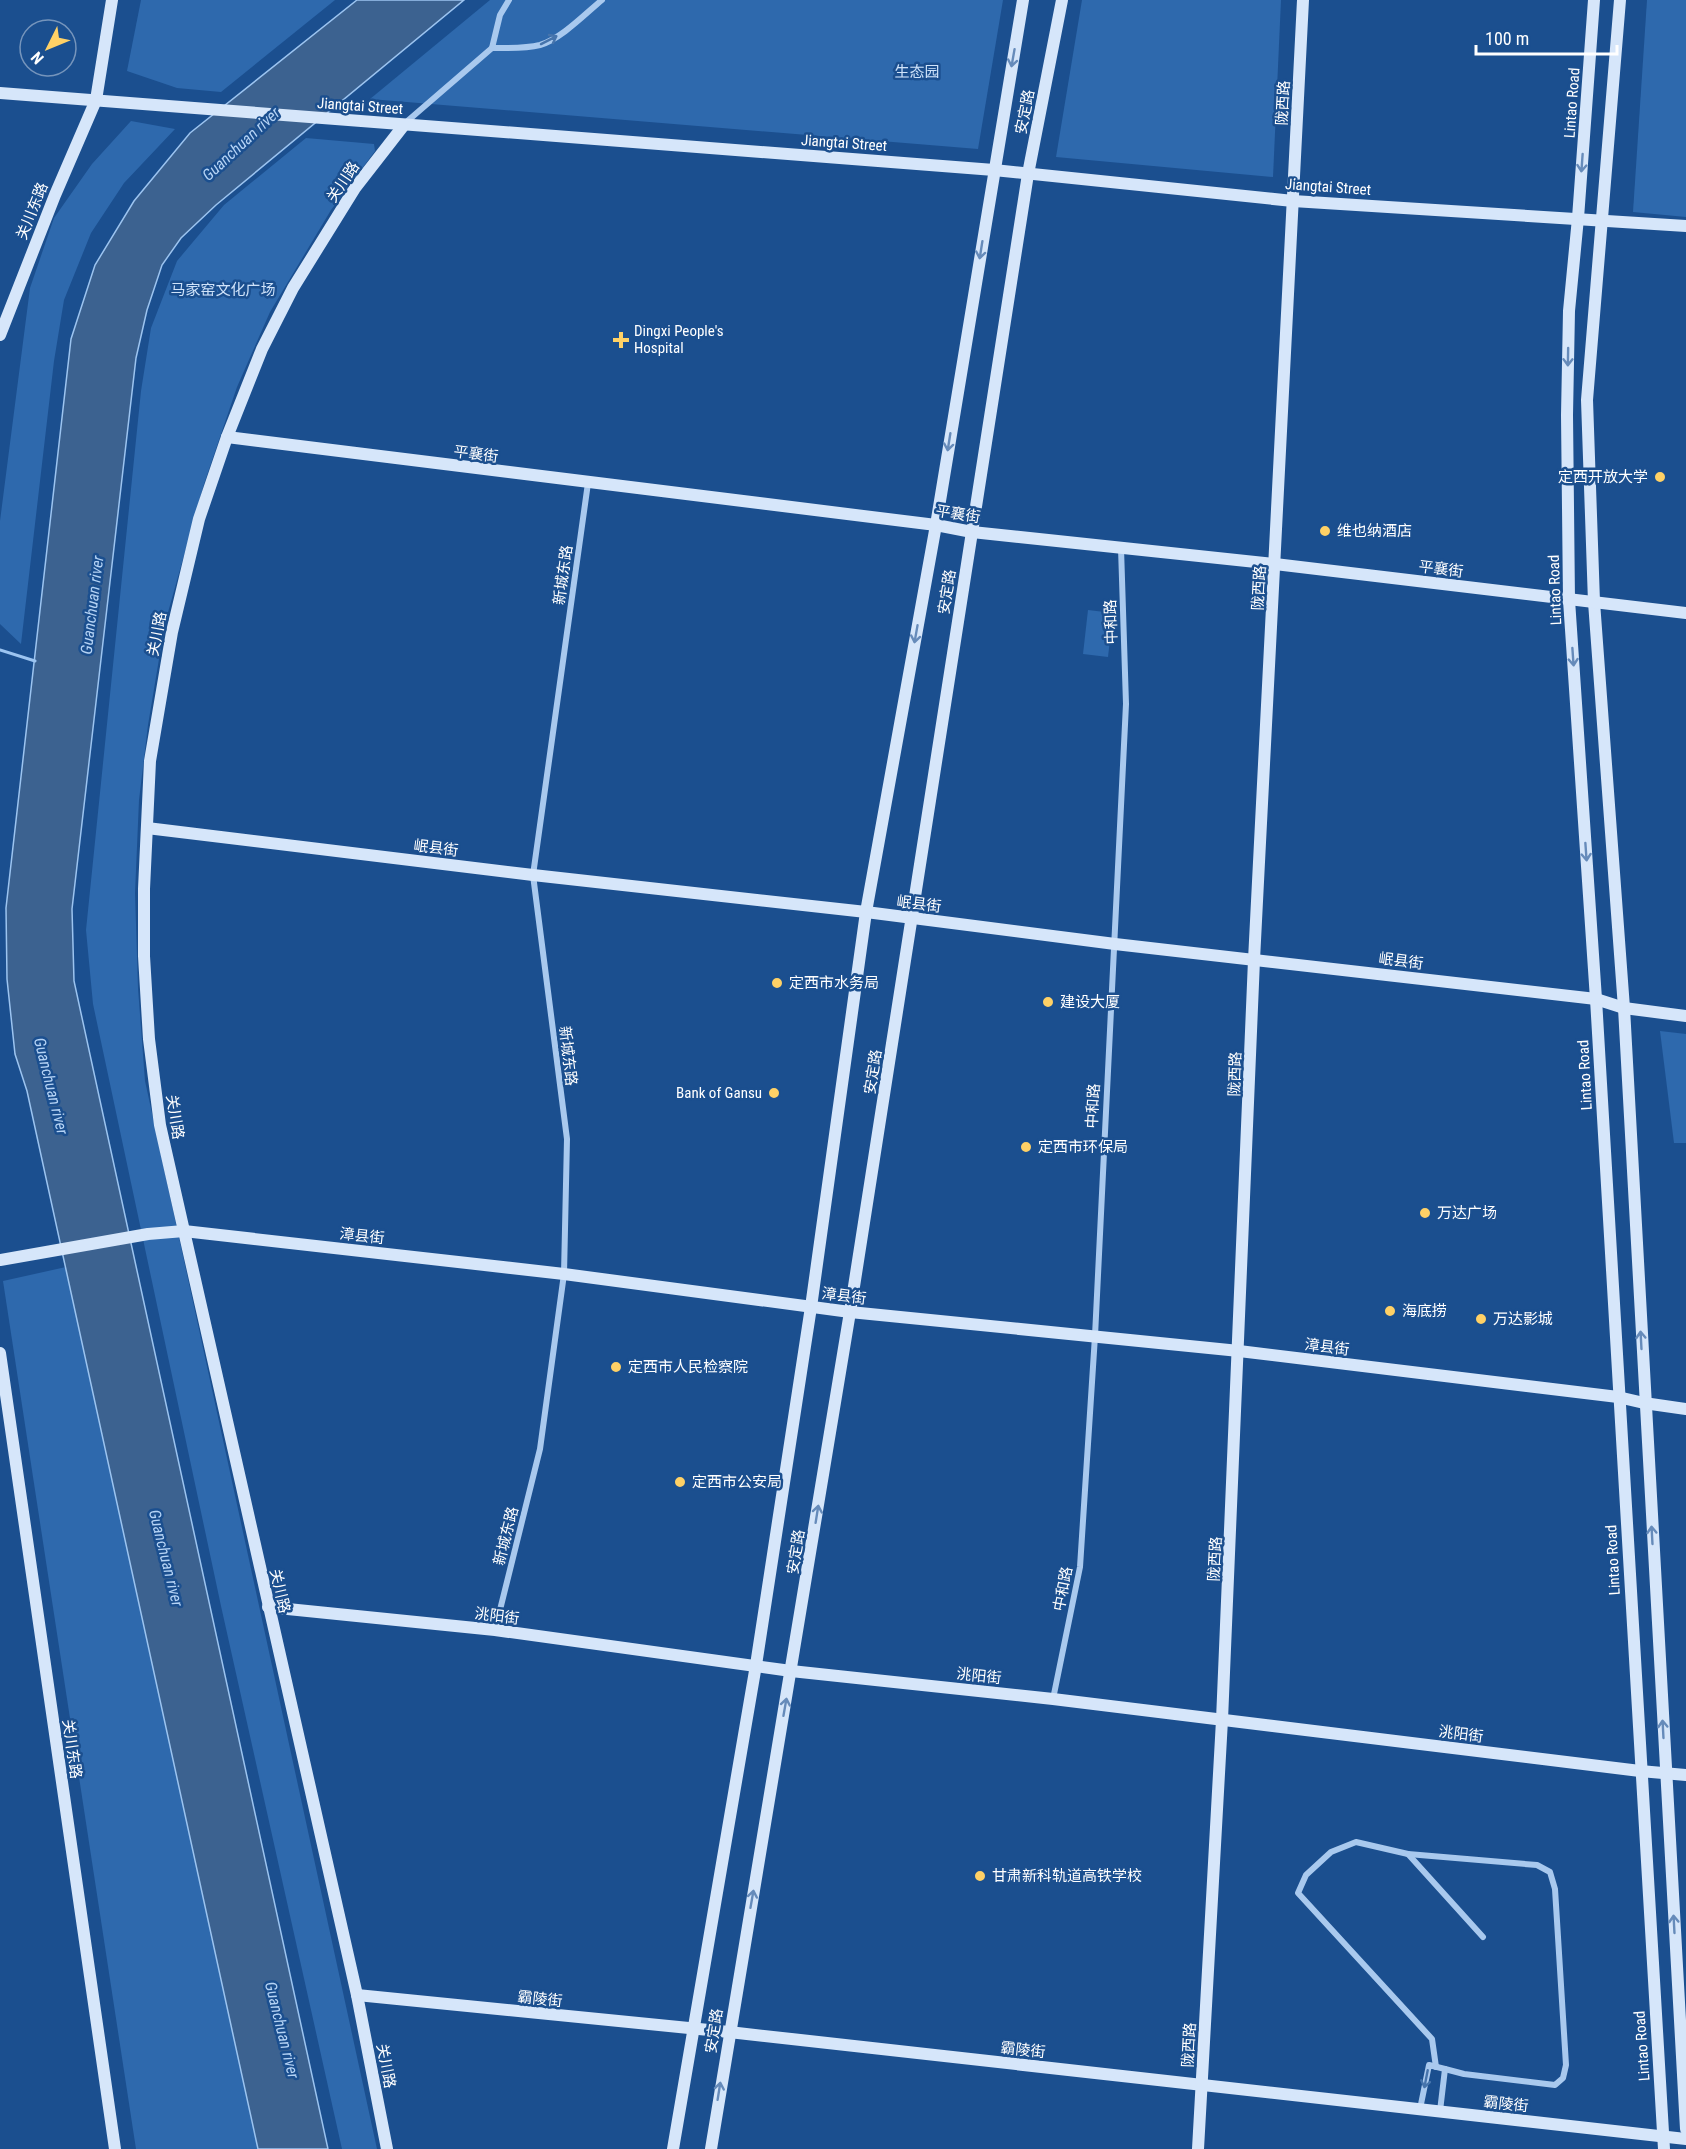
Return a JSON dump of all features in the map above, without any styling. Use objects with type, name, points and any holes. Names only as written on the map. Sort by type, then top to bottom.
[{"type":"street","name":"关川东路","points":[[0,335],[50,206],[96,100],[112,0]]},
{"type":"street","points":[[404,125],[492,48],[500,15],[509,0]]},
{"type":"street","points":[[492,48],[524,48],[540,45],[556,38],[602,0]]},
{"type":"street","name":"安定路","points":[[673,2149],[756,1665],[811,1307],[866,912],[936,525],[1023,0]]},
{"type":"street","name":"安定路","points":[[711,2149],[850,1312],[1028,174],[1062,0]]},
{"type":"street","name":"陇西路","points":[[1198,2149],[1222,1720],[1254,960],[1303,0]]},
{"type":"street","name":"Lintao Road","points":[[1594,0],[1569,311],[1567,415],[1569,600],[1596,999],[1640,1772],[1664,2143]]},
{"type":"street","points":[[1620,0],[1587,400],[1594,602],[1624,1008],[1644,1403],[1686,2129]]},
{"type":"street","name":"Jiangtai Street","points":[[0,93],[994,170],[1293,201],[1686,226]]},
{"type":"street","name":"关川路","points":[[387,2149],[357,1995],[160,1125],[149,1039],[144,956],[144,889],[150,761],[172,632],[199,519],[227,437],[262,349],[293,288],[355,188],[404,125]]},
{"type":"street","name":"平襄街","points":[[227,437],[936,525],[972,532],[1275,564],[1686,613]]},
{"type":"street","name":"新城东路","points":[[495,1630],[540,1449],[564,1274],[567,1139],[533,875],[588,483]]},
{"type":"street","name":"中和路","points":[[1053,1699],[1080,1567],[1095,1336],[1126,704],[1121,548]]},
{"type":"street","name":"岷县街","points":[[147,828],[1596,999],[1624,1008],[1686,1016]]},
{"type":"street","name":"漳县街","points":[[6,1258],[148,1234],[184,1232],[564,1274],[850,1312],[1239,1351],[1618,1397],[1686,1409]]},
{"type":"street","name":"关川东路","points":[[0,1353],[114,2149]]},
{"type":"street","name":"洮阳街","points":[[268,1607],[495,1630],[791,1671],[1053,1699],[1640,1772],[1686,1775]]},
{"type":"street","points":[[1420,2109],[1429,2065],[1436,2067],[1464,2074],[1556,2085],[1563,2078],[1566,2064],[1555,1888],[1550,1872],[1537,1865],[1408,1854],[1356,1842],[1331,1852],[1306,1875],[1298,1893],[1432,2039],[1436,2067]]},
{"type":"street","points":[[1408,1854],[1483,1937]]},
{"type":"street","name":"霸陵街","points":[[357,1995],[729,2032],[1420,2109],[1664,2143],[1686,2139]]},
{"type":"street","points":[[1440,2112],[1445,2069]]},
{"type":"green space","points":[[141,0],[335,0],[221,92],[177,88],[127,71]]},
{"type":"green space","name":"生态园","points":[[490,0],[1003,0],[978,149],[370,99]]},
{"type":"green space","points":[[1082,0],[1281,0],[1273,177],[1056,157]]},
{"type":"green space","points":[[1647,0],[1686,0],[1686,217],[1633,212]]},
{"type":"green space","points":[[131,121],[175,129],[124,183],[91,233],[64,300],[54,361],[21,644],[0,624],[0,521],[30,288],[54,218],[92,164]]},
{"type":"green space","name":"马家窑文化广场","points":[[306,138],[374,144],[375,151],[331,210],[270,312],[237,387],[204,484],[165,623],[148,725],[139,800],[135,893],[138,988],[145,1081],[377,2149],[342,2149],[221,1606],[93,1004],[86,930],[141,391],[151,328],[177,261],[224,205]]},
{"type":"green space","points":[[1088,610],[1113,613],[1108,657],[1083,654]]},
{"type":"green space","points":[[1660,1031],[1686,1034],[1686,1143],[1674,1143]]},
{"type":"green space","points":[[66,1267],[258,2149],[136,2149],[3,1281]]},
{"type":"water","name":"Guanchuan river","points":[[357,0],[464,0],[216,205],[181,238],[162,265],[147,310],[136,358],[72,909],[74,981],[328,2149],[258,2149],[27,1091],[15,1054],[7,979],[6,908],[71,339],[95,265],[134,201],[190,133]]},
{"type":"waterway","points":[[0,650],[35,661]]},
{"type":"place","name":"Dingxi People's Hospital","points":[[621,340]]},
{"type":"place","name":"定西开放大学","points":[[1660,477]]},
{"type":"place","name":"维也纳酒店","points":[[1325,531]]},
{"type":"place","name":"定西市水务局","points":[[777,983]]},
{"type":"place","name":"建设大厦","points":[[1048,1002]]},
{"type":"place","name":"Bank of Gansu","points":[[774,1093]]},
{"type":"place","name":"定西市环保局","points":[[1026,1147]]},
{"type":"place","name":"万达广场","points":[[1425,1213]]},
{"type":"place","name":"海底捞","points":[[1390,1311]]},
{"type":"place","name":"万达影城","points":[[1481,1319]]},
{"type":"place","name":"定西市人民检察院","points":[[616,1367]]},
{"type":"place","name":"定西市公安局","points":[[680,1482]]},
{"type":"place","name":"甘肃新科轨道高铁学校","points":[[980,1876]]}]
